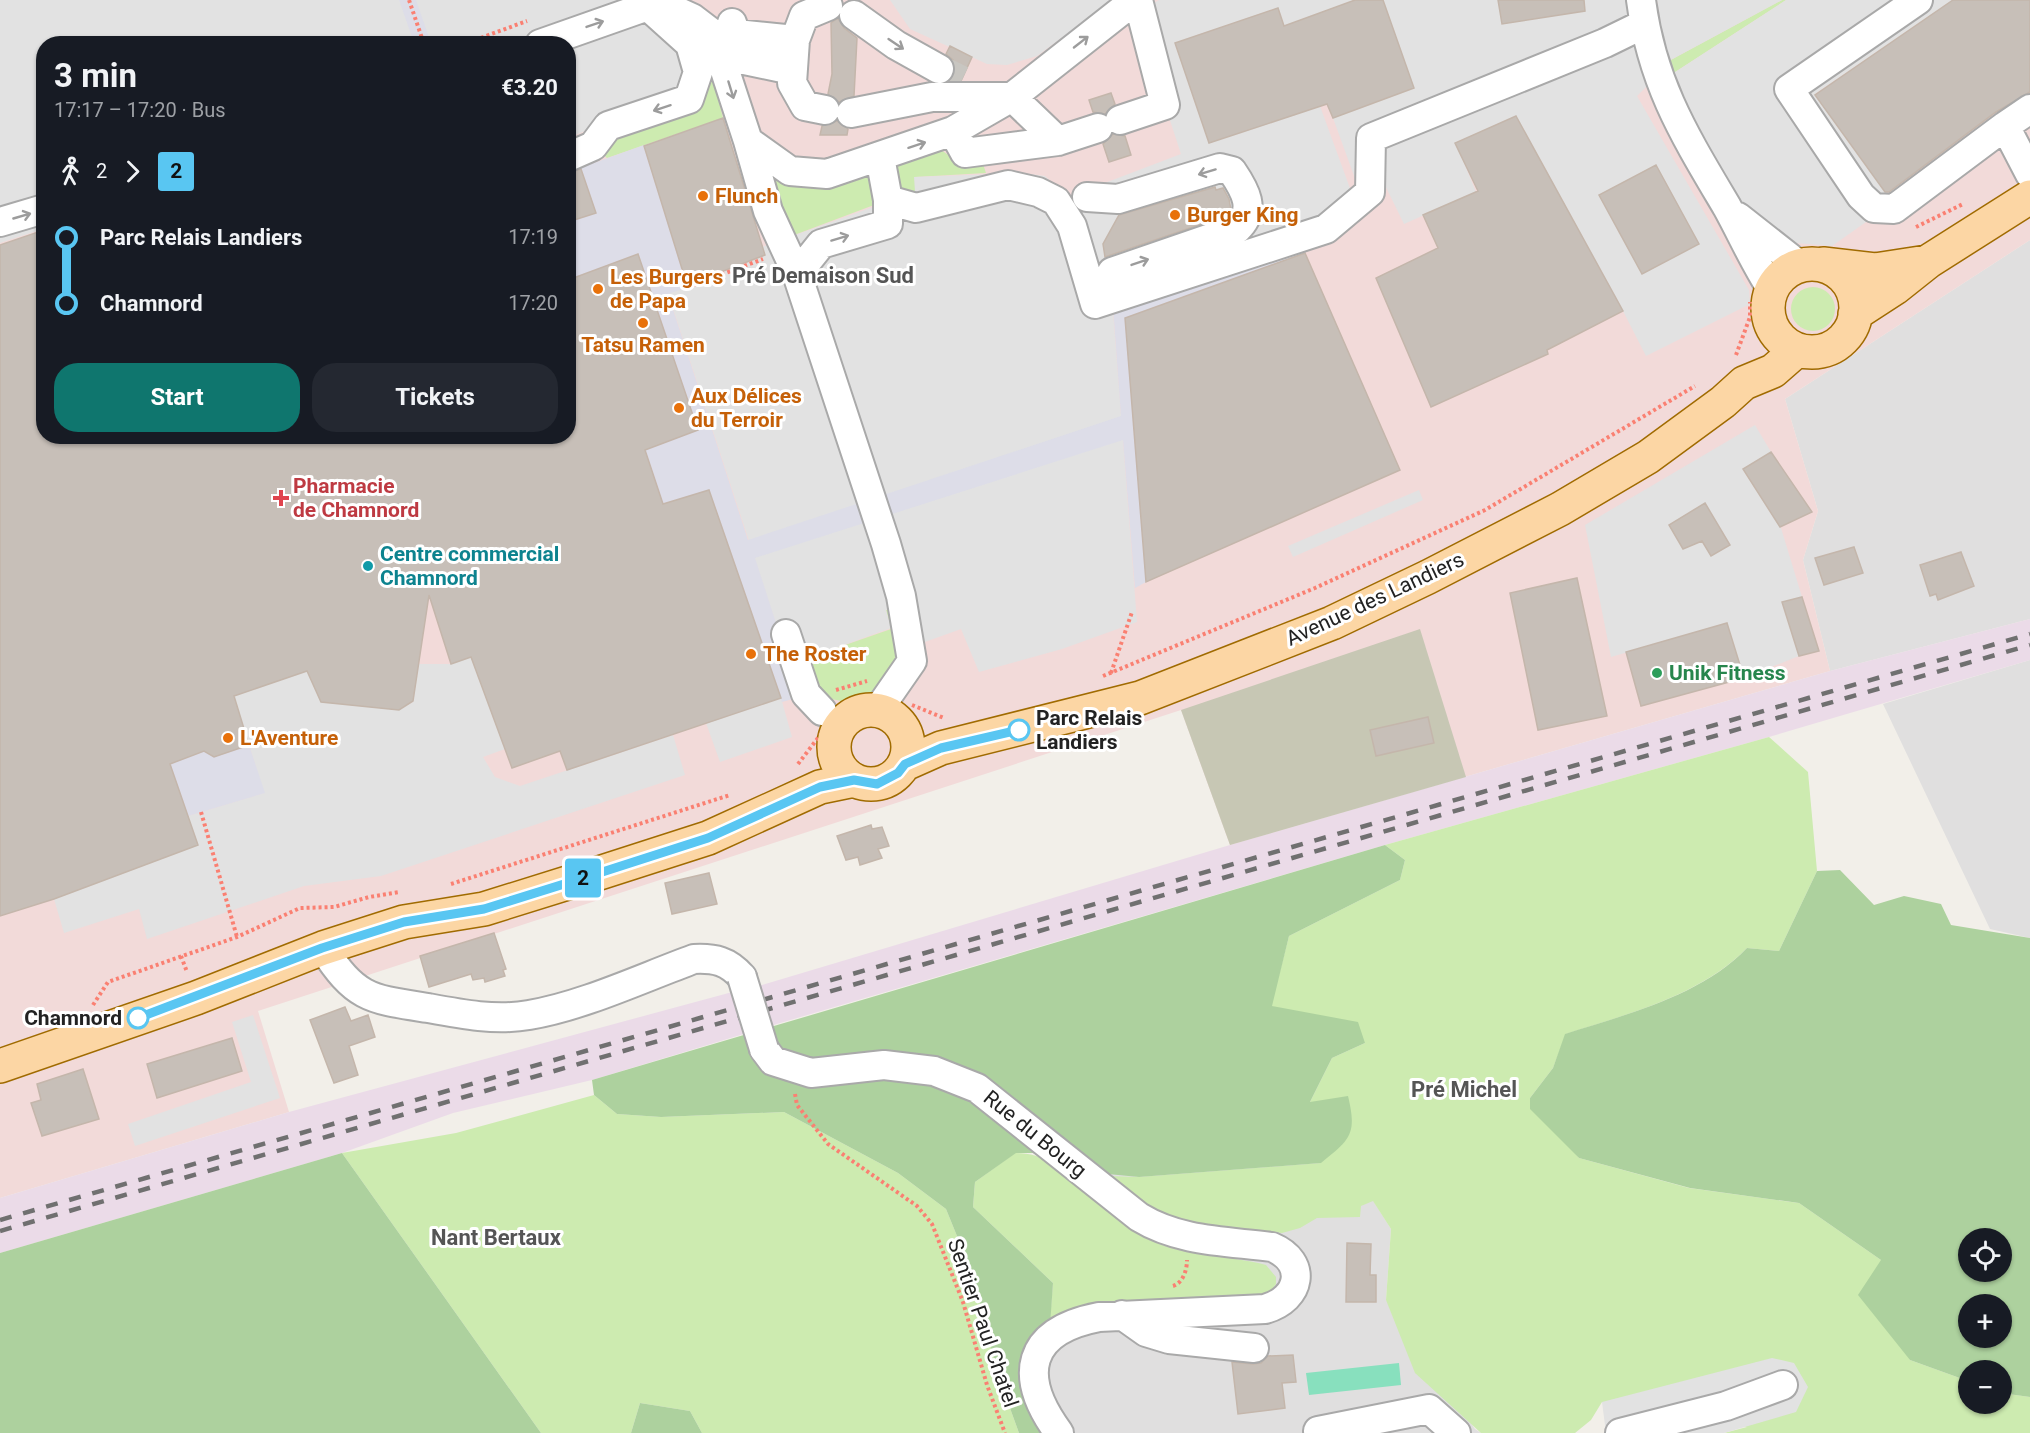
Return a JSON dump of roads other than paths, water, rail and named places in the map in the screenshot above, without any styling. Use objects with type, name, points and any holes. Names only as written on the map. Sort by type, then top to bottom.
[{"type":"main road","points":[[1855,314],[1895,288],[1929,261],[2030,197]]},
{"type":"main road","points":[[1808,264],[1839,273],[1847,281],[1856,303],[1855,314],[1844,338],[1833,346],[1809,353],[1797,350],[1778,337],[1766,290],[1780,277],[1808,264],[1875,270],[1929,261]]},
{"type":"main road","name":"Avenue des Landiers","points":[[854,780],[877,784],[898,773],[905,764],[941,748],[963,731],[1140,698],[1332,623],[1560,509],[1648,457],[1723,402],[1739,371],[1758,353],[1766,290]]},
{"type":"main road","name":"Avenue des Landiers","points":[[1739,371],[1773,371],[1797,350]]},
{"type":"main road","points":[[828,718],[838,730],[848,718],[868,710],[882,700]]},
{"type":"main road","points":[[882,700],[963,731]]},
{"type":"main road","points":[[882,700],[907,736],[909,750],[905,764]]},
{"type":"main road","points":[[828,718],[837,763],[854,780]]},
{"type":"main road","points":[[0,1066],[196,998],[322,948],[404,922],[484,909],[708,838],[753,802],[810,773],[828,718]]},
{"type":"main road","points":[[753,802],[854,780]]},
{"type":"street","points":[[748,141],[790,171],[827,174],[953,131],[1012,97],[1136,0],[1165,105],[1058,141],[965,153],[953,131]]},
{"type":"street","points":[[1918,0],[1790,89],[1861,196],[1874,208],[1894,209],[2030,108]]},
{"type":"street","points":[[563,36],[648,6],[670,8],[692,18],[713,34],[729,28],[795,40]]},
{"type":"street","points":[[576,153],[593,146],[608,126],[689,99],[698,72],[690,45],[648,6]]},
{"type":"street","points":[[828,6],[804,16],[795,40],[792,82],[805,106],[838,111],[932,97],[959,81]]},
{"type":"street","points":[[888,200],[916,208],[1008,185],[1038,192],[1056,201],[1072,226],[1095,304],[1326,229],[1370,192],[1371,138],[1605,43],[1643,12],[1654,67],[1670,105],[1699,163],[1727,208],[1766,290]]},
{"type":"street","points":[[854,15],[896,45],[959,81],[1012,97],[1058,141]]},
{"type":"street","points":[[729,28],[792,70]]},
{"type":"street","points":[[729,28],[756,176],[781,241],[806,264],[901,596],[912,662],[882,700]]},
{"type":"street","points":[[2005,126],[2030,174]]},
{"type":"street","points":[[806,264],[821,244],[888,224],[888,200],[880,157]]},
{"type":"street","points":[[1087,197],[1118,199],[1220,168],[1232,171],[1244,187],[1249,208],[1245,222],[1237,229],[1112,272],[1107,282],[1092,293]]},
{"type":"street","points":[[1727,208],[1808,264]]},
{"type":"street","points":[[0,222],[36,211]]},
{"type":"street","points":[[786,634],[806,694],[828,718]]},
{"type":"street","name":"Rue du Bourg","points":[[322,948],[344,978],[358,990],[386,1001],[459,1014],[501,1017],[528,1016],[555,1009],[694,959],[710,958],[725,962],[742,977],[764,1049],[773,1061],[811,1073],[884,1065],[934,1071],[977,1088],[1139,1217],[1158,1229],[1186,1238],[1253,1245],[1282,1251],[1290,1259],[1295,1271],[1293,1291],[1287,1300],[1265,1309],[1122,1315],[1074,1322],[1057,1330],[1041,1346],[1034,1383],[1040,1402],[1059,1433]]},
{"type":"street","points":[[1122,1315],[1146,1332],[1169,1339],[1254,1348]]},
{"type":"street","points":[[1620,1433],[1726,1406],[1783,1385]]},
{"type":"street","points":[[1318,1431],[1429,1409],[1456,1433]]},
{"type":"tunnel","points":[[939,69],[962,80]]},
{"type":"railway","points":[[0,1220],[2030,634]]},
{"type":"railway","points":[[0,1231],[2030,645]]},
{"type":"place","name":"Flunch","points":[[703,196]]},
{"type":"place","name":"Burger King","points":[[1175,215]]},
{"type":"place","name":"Les Burgers de Papa","points":[[598,289]]},
{"type":"place","name":"Tatsu Ramen","points":[[643,323]]},
{"type":"place","name":"Aux Délices du Terroir","points":[[679,408]]},
{"type":"place","name":"Pharmacie de Chamnord","points":[[281,498]]},
{"type":"place","name":"Centre commercial Chamnord","points":[[368,566]]},
{"type":"place","name":"The Roster","points":[[751,654]]},
{"type":"place","name":"Unik Fitness","points":[[1657,673]]},
{"type":"place","name":"Parc Relais Landiers","points":[[1019,730]]},
{"type":"place","name":"L'Aventure","points":[[228,738]]},
{"type":"place","name":"Chamnord","points":[[138,1018]]},
{"type":"district","name":"Pré Demaison Sud","points":[[823,275]]},
{"type":"district","name":"Pré Michel","points":[[1464,1089]]},
{"type":"district","name":"Nant Bertaux","points":[[496,1237]]}]
